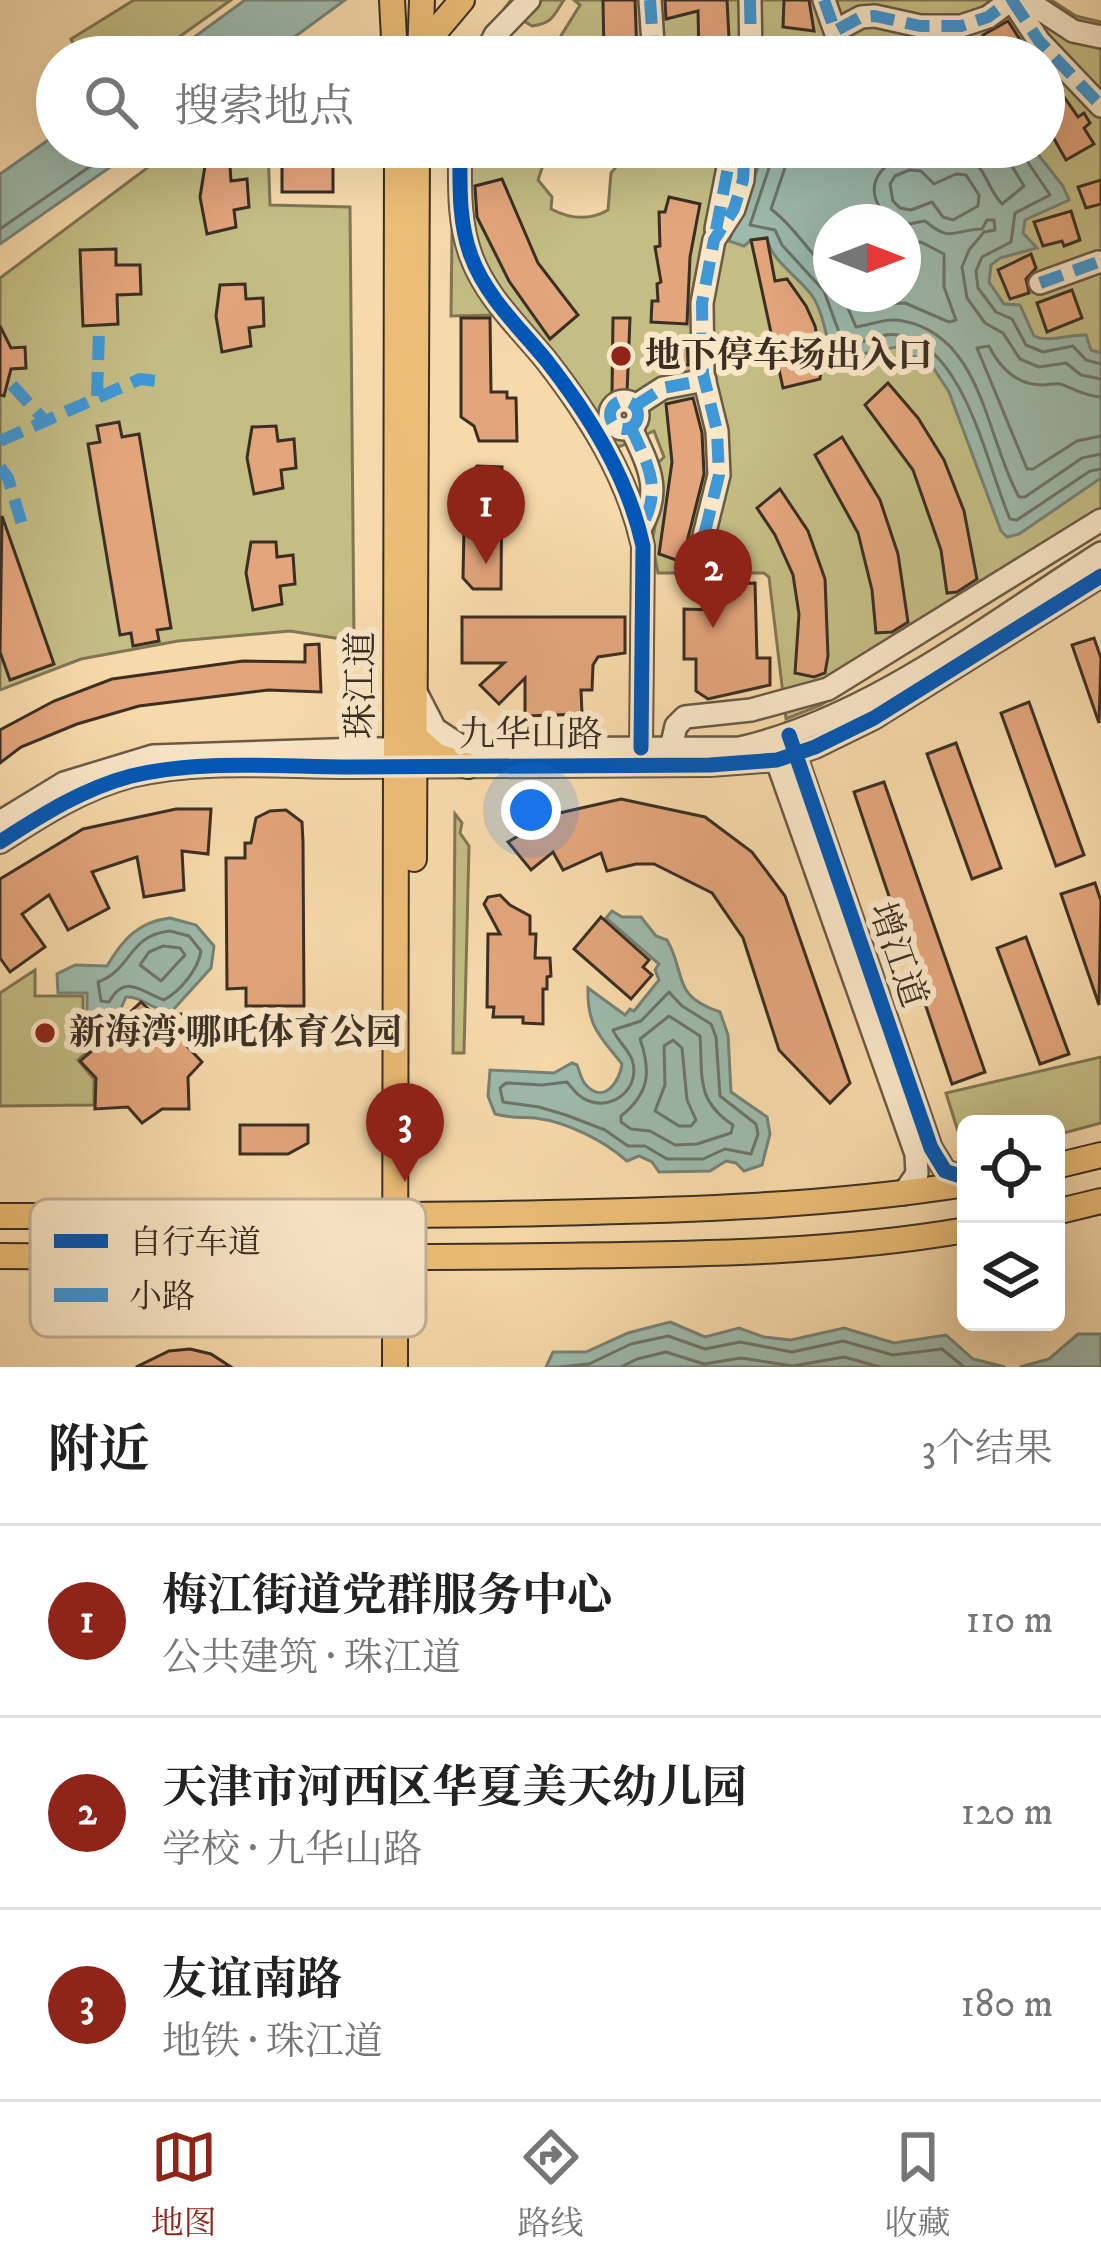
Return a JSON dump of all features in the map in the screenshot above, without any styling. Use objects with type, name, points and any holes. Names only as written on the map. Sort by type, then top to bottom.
[{"type":"main road","points":[[392,0],[394,36]]},
{"type":"main road","points":[[433,36],[462,0]]},
{"type":"main road","points":[[400,36],[423,1]]},
{"type":"main road","points":[[420,36],[423,1]]},
{"type":"main road","name":"珠江道","points":[[397,168],[410,753],[405,1199]]},
{"type":"main road","name":"珠江道","points":[[405,686],[417,168]]},
{"type":"main road","points":[[410,753],[468,757]]},
{"type":"main road","points":[[1065,1164],[1101,1155]]},
{"type":"main road","points":[[426,1215],[765,1207],[903,1194],[957,1183]]},
{"type":"main road","points":[[1065,1210],[1101,1202]]},
{"type":"main road","points":[[426,1258],[819,1250],[957,1231]]},
{"type":"main road","points":[[0,1256],[30,1256]]},
{"type":"main road","name":"珠江道","points":[[395,1367],[396,1337]]},
{"type":"main road","name":"珠江道","points":[[410,1337],[412,1367]]},
{"type":"street","points":[[494,36],[529,0]]},
{"type":"street","points":[[650,0],[653,36]]},
{"type":"street","points":[[750,0],[751,36]]},
{"type":"street","points":[[824,0],[835,31],[861,17],[906,24],[975,23],[1011,0],[1036,36]]},
{"type":"street","points":[[901,0],[906,24]]},
{"type":"street","points":[[1026,0],[1073,32],[1101,37]]},
{"type":"street","points":[[1065,68],[1101,106]]},
{"type":"street","points":[[460,168],[460,206],[471,256],[491,296],[560,379],[618,422],[649,468],[653,494],[649,515],[639,530]]},
{"type":"street","points":[[696,568],[719,475],[701,312],[728,168]]},
{"type":"street","points":[[714,240],[734,209],[744,168]]},
{"type":"street","points":[[1040,283],[1100,261]]},
{"type":"street","points":[[641,748],[643,546],[608,453],[618,422],[664,388],[705,380]]},
{"type":"street","points":[[671,748],[676,726],[685,717],[751,710],[828,689],[1101,520]]},
{"type":"street","name":"九华山路","points":[[468,757],[641,748],[783,748],[1101,553]]},
{"type":"street","name":"九华山路","points":[[468,757],[710,765],[783,748],[874,718],[1101,576]]},
{"type":"street","points":[[405,686],[435,730],[468,757]]},
{"type":"street","name":"增江道","points":[[783,748],[931,1148],[945,1171],[957,1177]]},
{"type":"street","name":"增江道","points":[[783,748],[916,1154],[917,1174],[903,1194]]},
{"type":"street","points":[[0,822],[64,783],[153,756],[410,753]]},
{"type":"street","points":[[0,842],[61,803],[135,775],[410,753]]},
{"type":"shaded area","points":[[134,0],[231,0],[180,36],[76,36]]},
{"type":"shaded area","points":[[511,0],[564,0],[549,20],[532,26],[504,9]]},
{"type":"shaded area","points":[[574,0],[1051,0],[1076,16],[1101,22],[1101,530],[821,705],[786,719],[769,577],[764,573],[658,573],[652,542],[661,494],[656,465],[664,457],[654,431],[621,446],[594,450],[540,365],[498,315],[451,316],[453,168],[542,168],[538,180],[552,197],[551,209],[587,217],[608,210],[615,168],[1065,168],[1065,36],[561,36],[580,5]]},
{"type":"shaded area","points":[[147,168],[269,168],[270,205],[350,207],[354,641],[290,631],[178,641],[81,659],[0,690],[0,278]]},
{"type":"shaded area","points":[[455,814],[469,846],[464,1053],[453,1053]]},
{"type":"shaded area","name":"新海湾·哪吒体育公园","points":[[35,970],[35,996],[83,996],[92,1048],[78,1060],[94,1079],[94,1105],[0,1106],[0,993]]},
{"type":"shaded area","points":[[1101,1057],[1101,1123],[1065,1133],[1065,1115],[957,1115],[957,1128],[946,1093]]},
{"type":"water","points":[[245,0],[345,0],[296,36],[196,36]]},
{"type":"water","points":[[36,149],[36,168],[109,168],[0,244],[0,174]]},
{"type":"water","points":[[758,168],[1049,168],[1069,200],[1025,220],[1023,233],[1037,248],[1000,258],[991,265],[989,282],[1004,304],[1020,305],[1034,336],[1086,335],[1091,350],[1101,353],[1101,478],[1019,534],[1007,537],[949,392],[932,366],[896,347],[837,359],[820,312],[921,312],[921,204],[813,204],[813,297],[774,255],[767,238],[744,246],[729,241]]},
{"type":"water","points":[[612,911],[622,917],[641,917],[656,936],[667,940],[687,991],[720,1012],[728,1035],[731,1092],[767,1117],[770,1134],[762,1165],[744,1171],[726,1161],[710,1171],[659,1172],[652,1162],[639,1156],[627,1161],[596,1139],[560,1123],[495,1114],[488,1096],[490,1070],[554,1073],[572,1063],[586,1085],[599,1093],[618,1077],[622,1064],[593,1022],[588,988],[625,1015],[634,1011],[659,980],[655,970],[659,964],[606,918]]},
{"type":"water","points":[[170,918],[196,925],[214,946],[211,968],[172,1011],[126,997],[118,1015],[87,1015],[87,993],[58,993],[57,974],[75,965],[107,966],[132,933]]},
{"type":"water","points":[[670,1322],[705,1337],[739,1328],[791,1340],[844,1328],[894,1343],[946,1335],[973,1359],[1005,1367],[546,1367],[553,1352],[586,1352],[628,1333]]},
{"type":"water","points":[[1078,1334],[1101,1334],[1101,1367],[1020,1367],[1049,1359]]},
{"type":"building","points":[[603,0],[635,0],[636,36],[604,36]]},
{"type":"building","points":[[665,0],[727,0],[729,36],[699,36],[698,11],[666,19]]},
{"type":"building","points":[[784,0],[809,0],[814,31],[783,27]]},
{"type":"building","points":[[1008,21],[1018,36],[984,36]]},
{"type":"building","points":[[1065,98],[1078,117],[1084,113],[1090,123],[1084,128],[1094,144],[1066,160]]},
{"type":"building","points":[[205,168],[230,168],[231,181],[247,179],[249,207],[234,210],[236,227],[207,234],[200,197]]},
{"type":"building","points":[[282,168],[333,168],[333,192],[282,192]]},
{"type":"building","points":[[502,179],[538,263],[578,315],[550,339],[509,281],[477,217],[475,186]]},
{"type":"building","points":[[1101,180],[1101,204],[1086,208],[1078,187]]},
{"type":"building","points":[[669,197],[700,204],[690,257],[687,324],[651,322],[652,301],[658,301],[657,284],[661,282],[655,247],[660,246],[659,212],[665,212]]},
{"type":"building","points":[[1071,211],[1080,240],[1043,246],[1034,222]]},
{"type":"building","points":[[767,238],[775,281],[787,279],[806,306],[822,361],[820,379],[783,388],[751,240]]},
{"type":"building","points":[[116,249],[116,265],[140,265],[141,294],[117,295],[118,324],[83,326],[80,250]]},
{"type":"building","points":[[1031,254],[1036,268],[1026,279],[1029,293],[1010,299],[998,270]]},
{"type":"building","points":[[245,284],[246,299],[263,298],[264,326],[249,328],[251,346],[222,352],[216,316],[220,285]]},
{"type":"building","points":[[1072,290],[1082,318],[1047,332],[1037,303]]},
{"type":"building","points":[[461,318],[490,318],[491,392],[507,392],[507,398],[516,398],[517,441],[479,441],[474,426],[461,417]]},
{"type":"building","name":"地下停车场出入口","points":[[613,318],[630,318],[627,393],[612,393]]},
{"type":"building","points":[[0,326],[11,348],[25,347],[26,368],[11,369],[4,396],[0,395]]},
{"type":"building","points":[[687,337],[688,365],[659,364],[654,342]]},
{"type":"building","points":[[888,383],[918,418],[944,460],[964,511],[977,579],[957,592],[947,593],[941,550],[913,470],[865,405]]},
{"type":"building","points":[[693,398],[702,433],[704,474],[682,562],[659,554],[672,462],[666,404]]},
{"type":"building","points":[[119,422],[122,437],[139,434],[171,628],[157,630],[159,641],[133,646],[131,633],[120,635],[88,444],[100,442],[97,426]]},
{"type":"building","points":[[276,426],[278,441],[294,439],[296,468],[281,470],[283,488],[254,494],[247,458],[252,427]]},
{"type":"building","points":[[842,437],[880,500],[898,554],[908,622],[892,632],[876,633],[872,590],[858,533],[815,455]]},
{"type":"building","points":[[477,466],[502,467],[501,589],[473,589],[463,578],[465,479]]},
{"type":"building","points":[[780,489],[808,531],[825,579],[828,656],[825,673],[814,677],[795,673],[799,614],[793,575],[757,508]]},
{"type":"building","points":[[2,516],[54,664],[10,680],[0,652]]},
{"type":"building","points":[[251,542],[276,542],[277,557],[293,555],[295,584],[280,586],[282,604],[253,610],[246,573]]},
{"type":"building","points":[[755,583],[757,658],[770,658],[770,685],[708,699],[696,691],[696,659],[684,659],[684,609],[719,610],[719,584]]},
{"type":"building","points":[[462,617],[625,617],[625,653],[598,657],[592,690],[581,690],[582,714],[525,716],[525,678],[499,704],[480,685],[504,663],[462,663]]},
{"type":"building","points":[[1094,638],[1101,658],[1099,723],[1072,645]]},
{"type":"building","points":[[319,644],[321,692],[268,690],[139,706],[77,724],[21,747],[0,763],[0,730],[54,701],[112,679],[243,661],[305,662],[305,645]]},
{"type":"building","points":[[1029,702],[1084,855],[1056,866],[1001,713]]},
{"type":"building","points":[[956,743],[1001,868],[972,879],[927,754]]},
{"type":"building","points":[[884,782],[985,1072],[952,1084],[854,792]]},
{"type":"building","points":[[621,799],[705,817],[752,852],[785,896],[850,1083],[830,1103],[779,1050],[743,938],[712,893],[654,864],[607,871],[601,853],[563,870],[553,852],[531,870],[508,842],[555,814]]},
{"type":"building","points":[[176,809],[211,809],[208,854],[182,851],[184,890],[144,897],[137,857],[92,872],[109,908],[68,930],[49,895],[22,914],[45,947],[10,972],[0,958],[0,879],[83,829]]},
{"type":"building","points":[[286,810],[302,822],[304,1006],[246,1006],[246,988],[227,989],[226,858],[245,858],[245,843],[251,843],[256,818]]},
{"type":"building","points":[[1095,883],[1101,901],[1099,1005],[1061,894]]},
{"type":"building","points":[[500,895],[530,916],[530,934],[536,934],[535,958],[550,958],[551,976],[543,989],[543,1024],[523,1023],[523,1017],[493,1017],[494,1007],[487,1007],[488,934],[500,934],[484,904],[488,897]]},
{"type":"building","points":[[601,917],[649,960],[643,967],[652,975],[631,999],[574,949]]},
{"type":"building","points":[[1026,937],[1069,1054],[1040,1064],[997,948]]},
{"type":"building","points":[[141,1002],[155,1015],[184,1014],[187,1046],[202,1062],[188,1077],[189,1109],[162,1109],[142,1123],[128,1107],[95,1109],[96,1078],[80,1061],[94,1049],[91,1016],[126,1016]]},
{"type":"building","points":[[240,1125],[308,1125],[308,1143],[288,1154],[240,1154]]},
{"type":"building","points":[[169,1351],[211,1354],[231,1367],[136,1367]]},
{"type":"marked path","points":[[650,0],[653,36]]},
{"type":"marked path","points":[[750,0],[751,36]]},
{"type":"marked path","points":[[824,0],[835,31],[861,17],[875,16],[920,26],[961,26],[988,17],[1011,0]]},
{"type":"marked path","points":[[1012,0],[1036,36]]},
{"type":"marked path","points":[[1065,68],[1101,106]]},
{"type":"marked path","points":[[716,230],[728,168]]},
{"type":"marked path","points":[[696,568],[719,475],[717,431],[703,374],[702,303],[714,240],[734,209],[744,168]]},
{"type":"marked path","points":[[1040,283],[1098,262]]},
{"type":"marked path","points":[[97,396],[99,330]]},
{"type":"marked path","points":[[0,441],[140,379],[166,382]]},
{"type":"marked path","points":[[635,406],[663,388],[705,380]]},
{"type":"marked path","points":[[12,385],[44,420]]},
{"type":"marked path","points":[[624,401],[634,405],[638,415],[634,425],[624,429],[614,425],[610,415],[614,405],[624,401]]},
{"type":"marked path","points":[[631,428],[648,466],[652,490],[639,530]]},
{"type":"marked path","points":[[0,467],[8,478],[24,531]]},
{"type":"cycle path","points":[[460,168],[462,216],[477,271],[592,425],[636,520],[643,546],[641,748]]},
{"type":"cycle path","points":[[0,842],[96,788],[131,776],[185,767],[710,765],[777,760],[874,718],[1101,576]]},
{"type":"cycle path","points":[[789,735],[931,1148],[945,1171],[957,1175]]},
{"type":"place","name":"地下停车场出入口","points":[[621,356]]},
{"type":"place","name":"梅江街道党群服务中心","points":[[486,564]]},
{"type":"place","name":"天津市河西区华夏美天幼儿园","points":[[713,628]]},
{"type":"place","name":"新海湾·哪吒体育公园","points":[[45,1033]]},
{"type":"place","name":"友谊南路","points":[[405,1182]]}]
